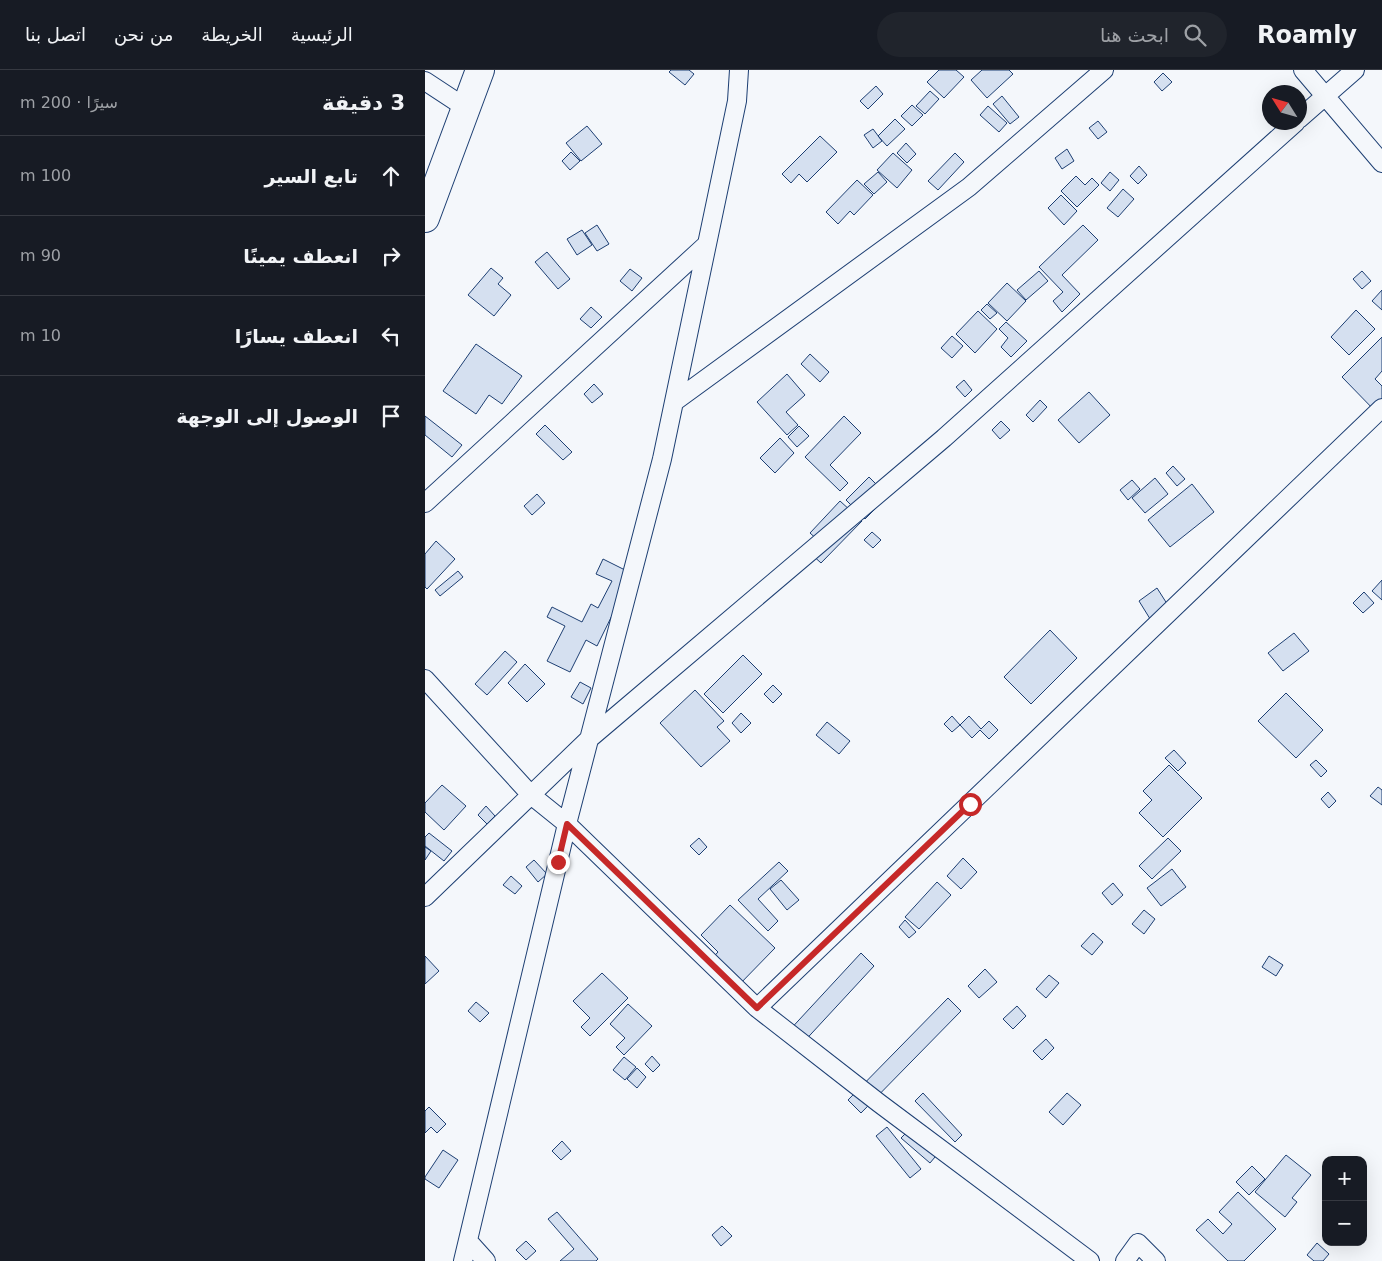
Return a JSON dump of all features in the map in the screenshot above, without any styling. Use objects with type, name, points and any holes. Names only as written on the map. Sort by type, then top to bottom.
[{"type":"highway","points":[[425,218],[480,70]]},
{"type":"street","points":[[463,1261],[567,824],[662,459],[737,101],[739,70]]},
{"type":"street","points":[[674,402],[969,187],[1104,70]]},
{"type":"street","points":[[1303,70],[1382,163]]},
{"type":"street","points":[[1307,112],[1355,70]]},
{"type":"street","points":[[425,81],[466,108]]},
{"type":"street","points":[[425,896],[589,739],[945,438],[1287,130]]},
{"type":"street","points":[[425,503],[706,245]]},
{"type":"street","points":[[757,1008],[1382,408]]},
{"type":"street","points":[[425,678],[531,795],[567,824],[757,1008],[879,1103],[1090,1261]]},
{"type":"street","points":[[468,1241],[486,1261]]},
{"type":"street","points":[[1125,1261],[1138,1243],[1156,1261]]},
{"type":"building","points":[[671,70],[689,70],[694,74],[685,85],[669,72]]},
{"type":"building","points":[[939,70],[956,70],[964,77],[944,98],[927,82]]},
{"type":"building","points":[[982,70],[1009,70],[1013,74],[987,98],[971,80]]},
{"type":"building","points":[[1163,73],[1172,82],[1162,91],[1154,82]]},
{"type":"building","points":[[876,86],[883,94],[868,109],[860,101]]},
{"type":"building","points":[[930,91],[939,99],[925,114],[916,106]]},
{"type":"building","points":[[1002,96],[1019,117],[1010,124],[993,104]]},
{"type":"building","points":[[912,105],[923,115],[912,126],[901,116]]},
{"type":"building","points":[[988,106],[1007,123],[999,132],[980,115]]},
{"type":"building","points":[[895,119],[905,129],[887,146],[878,136]]},
{"type":"building","points":[[1098,121],[1107,132],[1098,139],[1089,128]]},
{"type":"building","points":[[587,126],[602,144],[581,161],[566,143]]},
{"type":"building","points":[[873,129],[882,141],[873,148],[864,135]]},
{"type":"building","points":[[820,136],[837,152],[807,182],[799,174],[791,183],[782,174]]},
{"type":"building","points":[[906,143],[916,154],[907,163],[897,153]]},
{"type":"building","points":[[1067,149],[1074,161],[1062,169],[1055,158]]},
{"type":"building","points":[[571,152],[580,161],[570,170],[562,161]]},
{"type":"building","points":[[893,153],[912,170],[897,188],[877,170]]},
{"type":"building","points":[[955,153],[964,162],[938,190],[928,181]]},
{"type":"building","points":[[1139,166],[1147,175],[1138,184],[1130,176]]},
{"type":"building","points":[[878,172],[887,182],[874,194],[864,184]]},
{"type":"building","points":[[1110,172],[1119,180],[1110,191],[1101,183]]},
{"type":"building","points":[[1076,176],[1085,185],[1092,178],[1099,185],[1077,207],[1061,191]]},
{"type":"building","points":[[857,180],[873,195],[854,215],[850,211],[838,224],[826,212]]},
{"type":"building","points":[[1123,189],[1134,199],[1118,217],[1107,208]]},
{"type":"building","points":[[1061,195],[1077,211],[1064,225],[1048,208]]},
{"type":"building","points":[[597,225],[609,244],[597,251],[585,233]]},
{"type":"building","points":[[1083,225],[1098,240],[1062,275],[1080,294],[1062,312],[1053,301],[1063,292],[1039,267]]},
{"type":"building","points":[[582,230],[592,245],[577,255],[567,239]]},
{"type":"building","points":[[547,252],[570,279],[558,289],[535,262]]},
{"type":"building","points":[[491,268],[503,278],[498,284],[511,295],[494,316],[468,295]]},
{"type":"building","points":[[630,269],[642,278],[632,291],[620,281]]},
{"type":"building","points":[[1039,271],[1048,281],[1026,300],[1017,290]]},
{"type":"building","points":[[1362,271],[1371,281],[1362,289],[1353,279]]},
{"type":"building","points":[[1007,283],[1026,301],[1007,321],[988,303]]},
{"type":"building","points":[[1382,290],[1382,310],[1372,301]]},
{"type":"building","points":[[987,304],[997,313],[990,319],[981,310]]},
{"type":"building","points":[[591,307],[602,317],[591,328],[580,319]]},
{"type":"building","points":[[1356,310],[1375,329],[1349,355],[1331,337]]},
{"type":"building","points":[[978,311],[997,329],[975,353],[956,334]]},
{"type":"building","points":[[1006,322],[1027,341],[1011,357],[1001,347],[1008,338],[999,329]]},
{"type":"building","points":[[952,336],[963,346],[952,358],[941,348]]},
{"type":"building","points":[[1382,337],[1382,371],[1375,379],[1382,386],[1382,411],[1379,415],[1342,377]]},
{"type":"building","points":[[476,344],[522,376],[502,404],[489,395],[476,414],[443,391]]},
{"type":"building","points":[[810,354],[829,372],[820,382],[801,364]]},
{"type":"building","points":[[787,374],[805,395],[786,412],[798,425],[787,435],[757,402]]},
{"type":"building","points":[[964,380],[972,390],[965,397],[956,387]]},
{"type":"building","points":[[594,384],[603,394],[592,403],[584,394]]},
{"type":"building","points":[[1089,392],[1110,415],[1079,443],[1058,420]]},
{"type":"building","points":[[1040,400],[1047,407],[1033,422],[1026,415]]},
{"type":"building","points":[[425,416],[462,445],[452,457],[425,435]]},
{"type":"building","points":[[844,416],[861,433],[830,465],[848,483],[840,491],[805,457]]},
{"type":"building","points":[[1001,421],[1010,430],[1000,439],[992,430]]},
{"type":"building","points":[[545,425],[572,452],[563,460],[536,434]]},
{"type":"building","points":[[799,426],[809,436],[797,447],[788,437]]},
{"type":"building","points":[[780,438],[794,453],[775,473],[760,458]]},
{"type":"building","points":[[1173,466],[1185,479],[1177,486],[1166,473]]},
{"type":"building","points":[[869,477],[888,496],[865,519],[846,500]]},
{"type":"building","points":[[1155,478],[1168,494],[1145,513],[1132,498]]},
{"type":"building","points":[[1132,480],[1140,489],[1128,500],[1120,490]]},
{"type":"building","points":[[1192,484],[1214,512],[1170,547],[1148,520]]},
{"type":"building","points":[[537,494],[545,503],[532,515],[524,506]]},
{"type":"building","points":[[840,501],[862,521],[821,563],[810,553],[820,542],[810,533]]},
{"type":"building","points":[[872,532],[881,540],[873,548],[864,540]]},
{"type":"building","points":[[436,541],[455,559],[427,589],[425,587],[425,554]]},
{"type":"building","points":[[603,559],[637,576],[626,587],[597,646],[586,640],[570,672],[547,661],[565,626],[547,617],[552,607],[582,622],[591,604],[598,608],[612,581],[596,574]]},
{"type":"building","points":[[458,571],[463,577],[440,596],[435,590]]},
{"type":"building","points":[[1382,580],[1382,600],[1372,591]]},
{"type":"building","points":[[1157,588],[1171,610],[1152,622],[1139,601]]},
{"type":"building","points":[[1364,592],[1374,603],[1363,613],[1353,603]]},
{"type":"building","points":[[1050,630],[1077,658],[1031,704],[1004,677]]},
{"type":"building","points":[[1294,633],[1309,651],[1283,671],[1268,653]]},
{"type":"building","points":[[505,651],[517,662],[487,695],[475,684]]},
{"type":"building","points":[[743,655],[762,674],[723,713],[704,694]]},
{"type":"building","points":[[525,664],[545,684],[527,702],[508,683]]},
{"type":"building","points":[[580,682],[591,688],[583,704],[571,697]]},
{"type":"building","points":[[773,685],[782,694],[773,703],[764,694]]},
{"type":"building","points":[[695,690],[724,721],[717,727],[730,741],[701,767],[660,723]]},
{"type":"building","points":[[1286,693],[1323,730],[1296,758],[1258,721]]},
{"type":"building","points":[[741,713],[751,723],[741,733],[732,723]]},
{"type":"building","points":[[952,716],[960,725],[952,732],[944,724]]},
{"type":"building","points":[[969,716],[981,729],[989,721],[998,730],[989,739],[980,730],[972,738],[960,725]]},
{"type":"building","points":[[827,722],[850,741],[839,754],[816,735]]},
{"type":"building","points":[[1174,750],[1186,763],[1178,771],[1165,758]]},
{"type":"building","points":[[1316,760],[1327,771],[1321,777],[1310,765]]},
{"type":"building","points":[[1169,765],[1202,798],[1163,837],[1139,813],[1152,800],[1143,791]]},
{"type":"building","points":[[442,785],[466,806],[444,830],[425,812],[425,803]]},
{"type":"building","points":[[1378,787],[1382,790],[1382,805],[1370,796]]},
{"type":"building","points":[[1328,792],[1336,801],[1329,808],[1321,799]]},
{"type":"building","points":[[486,806],[495,816],[487,824],[478,815]]},
{"type":"building","points":[[429,833],[452,851],[444,861],[425,846],[425,837]]},
{"type":"building","points":[[699,838],[707,847],[699,855],[690,846]]},
{"type":"building","points":[[1168,838],[1181,851],[1152,879],[1139,866]]},
{"type":"building","points":[[425,847],[431,851],[425,860]]},
{"type":"building","points":[[963,858],[977,872],[961,889],[947,876]]},
{"type":"building","points":[[534,860],[547,874],[538,882],[526,867]]},
{"type":"building","points":[[779,862],[788,871],[758,899],[778,921],[768,931],[738,900]]},
{"type":"building","points":[[1172,869],[1186,887],[1161,906],[1147,888]]},
{"type":"building","points":[[511,876],[522,886],[515,894],[503,885]]},
{"type":"building","points":[[781,880],[799,900],[787,910],[770,889]]},
{"type":"building","points":[[937,882],[951,895],[919,929],[905,917]]},
{"type":"building","points":[[1113,883],[1123,895],[1112,905],[1102,893]]},
{"type":"building","points":[[730,905],[775,948],[735,989],[708,963],[718,952],[701,935]]},
{"type":"building","points":[[1144,910],[1155,919],[1144,934],[1132,924]]},
{"type":"building","points":[[905,920],[916,932],[909,938],[899,927]]},
{"type":"building","points":[[1093,933],[1103,942],[1092,955],[1081,946]]},
{"type":"building","points":[[861,953],[874,966],[799,1047],[786,1034]]},
{"type":"building","points":[[425,956],[439,971],[425,984]]},
{"type":"building","points":[[1269,956],[1283,965],[1276,976],[1262,967]]},
{"type":"building","points":[[985,969],[997,982],[979,998],[968,986]]},
{"type":"building","points":[[602,973],[628,998],[590,1036],[581,1027],[590,1018],[573,1001]]},
{"type":"building","points":[[1049,975],[1059,983],[1046,998],[1036,989]]},
{"type":"building","points":[[948,998],[961,1011],[861,1113],[848,1100]]},
{"type":"building","points":[[476,1002],[489,1013],[480,1022],[468,1011]]},
{"type":"building","points":[[628,1004],[652,1026],[624,1055],[616,1047],[625,1038],[610,1024]]},
{"type":"building","points":[[1017,1006],[1026,1016],[1013,1029],[1003,1019]]},
{"type":"building","points":[[1046,1039],[1054,1048],[1042,1060],[1033,1051]]},
{"type":"building","points":[[652,1056],[660,1065],[653,1072],[645,1064]]},
{"type":"building","points":[[624,1057],[636,1067],[625,1080],[613,1070]]},
{"type":"building","points":[[637,1068],[646,1077],[637,1088],[627,1079]]},
{"type":"building","points":[[923,1093],[962,1135],[955,1142],[915,1101]]},
{"type":"building","points":[[1067,1093],[1081,1105],[1063,1125],[1049,1112]]},
{"type":"building","points":[[429,1107],[446,1124],[437,1133],[431,1127],[425,1133],[425,1111]]},
{"type":"building","points":[[905,1111],[945,1145],[930,1163],[901,1138],[909,1130],[897,1120]]},
{"type":"building","points":[[887,1127],[921,1169],[910,1178],[876,1136]]},
{"type":"building","points":[[562,1141],[571,1151],[561,1160],[552,1151]]},
{"type":"building","points":[[443,1150],[458,1160],[439,1188],[425,1179],[425,1177]]},
{"type":"building","points":[[1286,1155],[1311,1175],[1292,1198],[1297,1202],[1285,1217],[1255,1192]]},
{"type":"building","points":[[1252,1166],[1265,1179],[1249,1195],[1236,1182]]},
{"type":"building","points":[[1238,1192],[1276,1229],[1244,1261],[1228,1261],[1196,1230],[1208,1219],[1223,1234],[1232,1224],[1219,1212]]},
{"type":"building","points":[[557,1212],[598,1259],[596,1261],[560,1261],[574,1249],[548,1219]]},
{"type":"building","points":[[722,1226],[732,1236],[721,1246],[712,1235]]},
{"type":"building","points":[[526,1241],[536,1251],[526,1260],[516,1250]]},
{"type":"building","points":[[1317,1243],[1329,1254],[1323,1261],[1314,1261],[1307,1255]]},
{"type":"route","points":[[558,862],[567,824],[757,1008],[970,804]]}]
